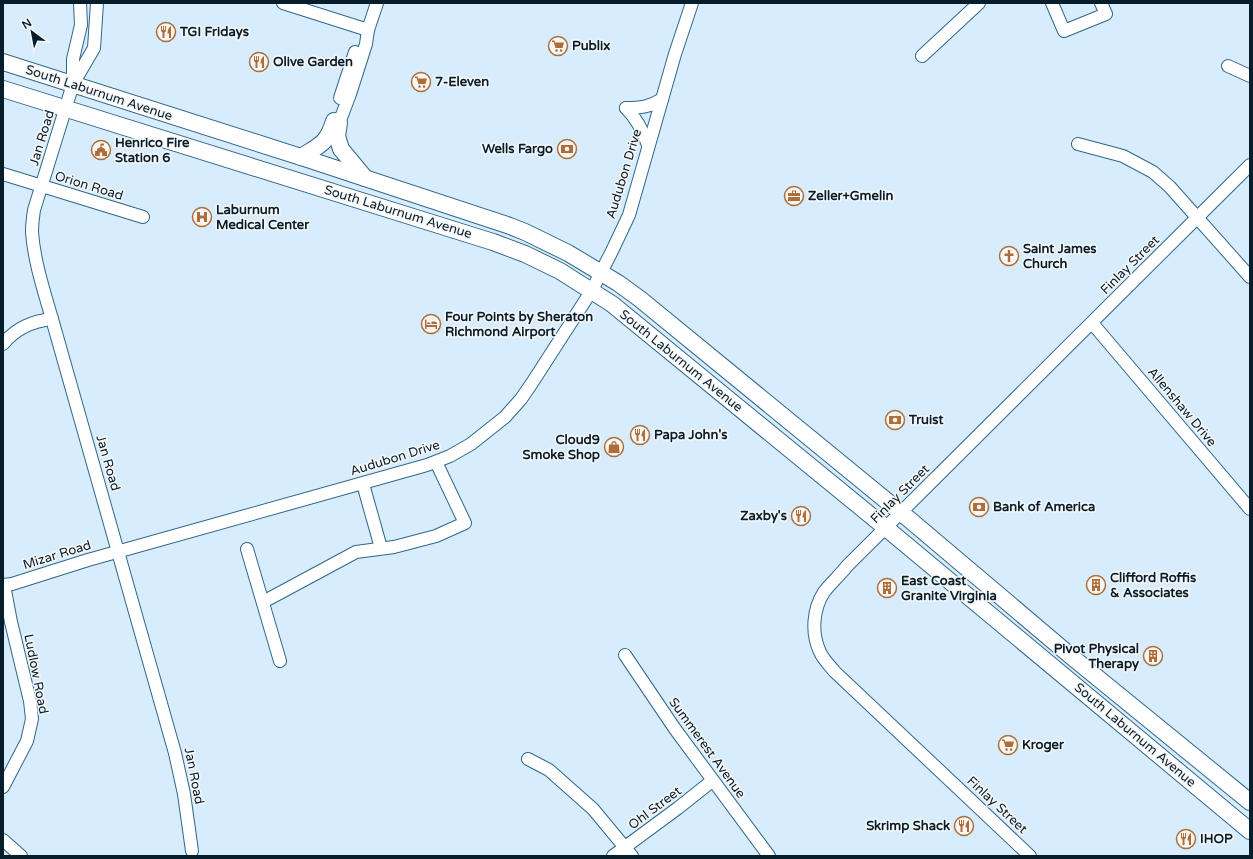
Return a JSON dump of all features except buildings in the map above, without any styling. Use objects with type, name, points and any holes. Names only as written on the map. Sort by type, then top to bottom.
[{"type":"main road","name":"South Laburnum Avenue","points":[[3,62],[301,157],[525,232],[568,253],[600,272],[640,299],[1072,657],[1250,802]]},
{"type":"main road","name":"South Laburnum Avenue","points":[[3,89],[493,242],[544,262],[592,290],[612,304],[886,528],[1250,831]]},
{"type":"main road","points":[[301,157],[329,137],[336,122]]},
{"type":"main road","points":[[336,122],[337,136],[341,149],[365,178]]},
{"type":"street","points":[[73,84],[72,59],[80,29],[80,3]]},
{"type":"street","points":[[73,84],[94,48],[97,3]]},
{"type":"street","points":[[283,3],[368,30]]},
{"type":"street","points":[[336,122],[350,94],[377,3]]},
{"type":"street","name":"Audubon Drive","points":[[119,552],[363,484],[436,462],[471,444],[505,417],[521,399],[532,383],[592,290],[612,251],[628,215],[675,54],[692,3]]},
{"type":"street","points":[[922,56],[979,3]]},
{"type":"street","points":[[1052,3],[1064,31],[1106,14],[1101,3]]},
{"type":"street","points":[[1228,66],[1250,76]]},
{"type":"street","name":"Jan Road","points":[[73,84],[34,210],[32,230],[37,260],[52,319],[175,753],[184,794],[192,851]]},
{"type":"street","points":[[648,145],[641,126],[626,108],[640,108],[652,105],[662,99]]},
{"type":"street","points":[[1078,144],[1123,156],[1153,172],[1170,187],[1198,217],[1250,277]]},
{"type":"street","name":"Finlay Street","points":[[1030,856],[834,672],[820,652],[816,642],[814,628],[816,613],[822,597],[847,566],[1250,165]]},
{"type":"street","name":"Orion Road","points":[[3,174],[143,217]]},
{"type":"street","points":[[3,344],[15,332],[25,326],[52,319]]},
{"type":"street","name":"Allenshaw Drive","points":[[1092,323],[1250,509]]},
{"type":"street","points":[[263,602],[356,552],[394,547],[436,536],[465,523],[436,462]]},
{"type":"street","points":[[363,484],[381,548]]},
{"type":"street","points":[[247,549],[280,661]]},
{"type":"street","name":"Mizar Road","points":[[3,585],[119,552]]},
{"type":"street","name":"Ludlow Road","points":[[3,585],[30,701],[32,719],[28,741],[3,787]]},
{"type":"street","name":"Summerest Avenue","points":[[625,655],[712,781],[769,856]]},
{"type":"street","points":[[528,759],[549,770],[593,810],[628,852]]},
{"type":"street","name":"Ohl Street","points":[[613,856],[628,852],[678,808],[712,781]]},
{"type":"street","points":[[3,840],[21,856]]},
{"type":"place","name":"TGI Fridays","points":[[166,32]]},
{"type":"place","name":"Publix","points":[[558,46]]},
{"type":"place","name":"Olive Garden","points":[[259,62]]},
{"type":"place","name":"7-Eleven","points":[[421,82]]},
{"type":"place","name":"Wells Fargo","points":[[567,149]]},
{"type":"place","name":"Henrico Fire Station 6","points":[[101,150]]},
{"type":"place","name":"Zeller+Gmelin","points":[[794,196]]},
{"type":"place","name":"Laburnum Medical Center","points":[[202,217]]},
{"type":"place","name":"Saint James Church","points":[[1009,256]]},
{"type":"place","name":"Four Points by Sheraton Richmond Airport","points":[[431,324]]},
{"type":"place","name":"Truist","points":[[895,420]]},
{"type":"place","name":"Papa John's","points":[[640,435]]},
{"type":"place","name":"Cloud9 Smoke Shop","points":[[614,447]]},
{"type":"place","name":"Bank of America","points":[[979,507]]},
{"type":"place","name":"Zaxby's","points":[[801,516]]},
{"type":"place","name":"Clifford Roffis & Associates","points":[[1096,585]]},
{"type":"place","name":"East Coast Granite Virginia","points":[[887,588]]},
{"type":"place","name":"Pivot Physical Therapy","points":[[1153,656]]},
{"type":"place","name":"Kroger","points":[[1008,745]]},
{"type":"place","name":"Skrimp Shack","points":[[964,826]]},
{"type":"place","name":"IHOP","points":[[1186,839]]}]
